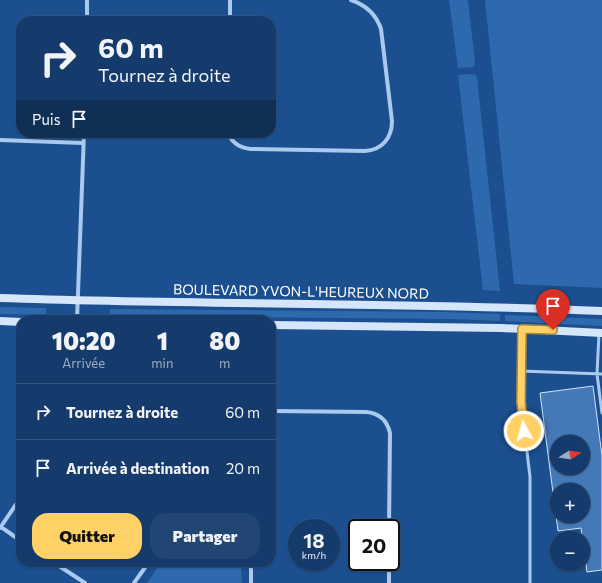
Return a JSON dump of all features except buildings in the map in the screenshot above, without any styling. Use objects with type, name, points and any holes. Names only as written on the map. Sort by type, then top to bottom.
[{"type":"street","points":[[87,0],[87,16]]},
{"type":"street","points":[[230,0],[230,16]]},
{"type":"street","points":[[232,138],[236,144],[243,148],[251,149],[365,151],[377,148],[387,141],[391,133],[392,121],[381,29],[371,12],[363,5],[351,0]]},
{"type":"street","points":[[77,315],[84,138]]},
{"type":"street","points":[[0,140],[83,143]]},
{"type":"street","name":"BOULEVARD YVON-L'HEUREUX NORD","points":[[0,298],[503,307],[602,311]]},
{"type":"street","points":[[0,321],[16,322]]},
{"type":"street","points":[[276,325],[522,329],[601,333]]},
{"type":"street","points":[[276,411],[366,412],[374,414],[385,421],[389,428],[390,440],[390,519]]},
{"type":"street","points":[[16,504],[0,527],[16,538]]},
{"type":"street","points":[[61,567],[85,583]]},
{"type":"street","points":[[134,583],[145,567]]},
{"type":"street","points":[[251,567],[251,583]]},
{"type":"street","points":[[389,571],[389,583]]},
{"type":"lane","points":[[522,329],[521,401],[530,477],[530,583]]},
{"type":"lane","points":[[601,333],[597,374],[602,413]]},
{"type":"lane","points":[[522,371],[602,374]]},
{"type":"shaded area","points":[[449,0],[468,0],[475,63],[474,67],[458,68]]},
{"type":"shaded area","points":[[485,0],[602,0],[602,288],[514,284]]},
{"type":"shaded area","points":[[458,75],[476,75],[477,78],[500,291],[483,290]]},
{"type":"shaded area","points":[[0,307],[46,308],[46,315],[0,314]]},
{"type":"shaded area","points":[[110,309],[446,312],[500,314],[500,321],[452,319],[276,317],[276,315],[110,315]]},
{"type":"shaded area","points":[[505,315],[602,319],[602,326],[505,321]]},
{"type":"shaded area","points":[[158,567],[241,568],[242,583],[147,583]]},
{"type":"route","points":[[524,431],[521,401],[522,329],[553,330]]}]
